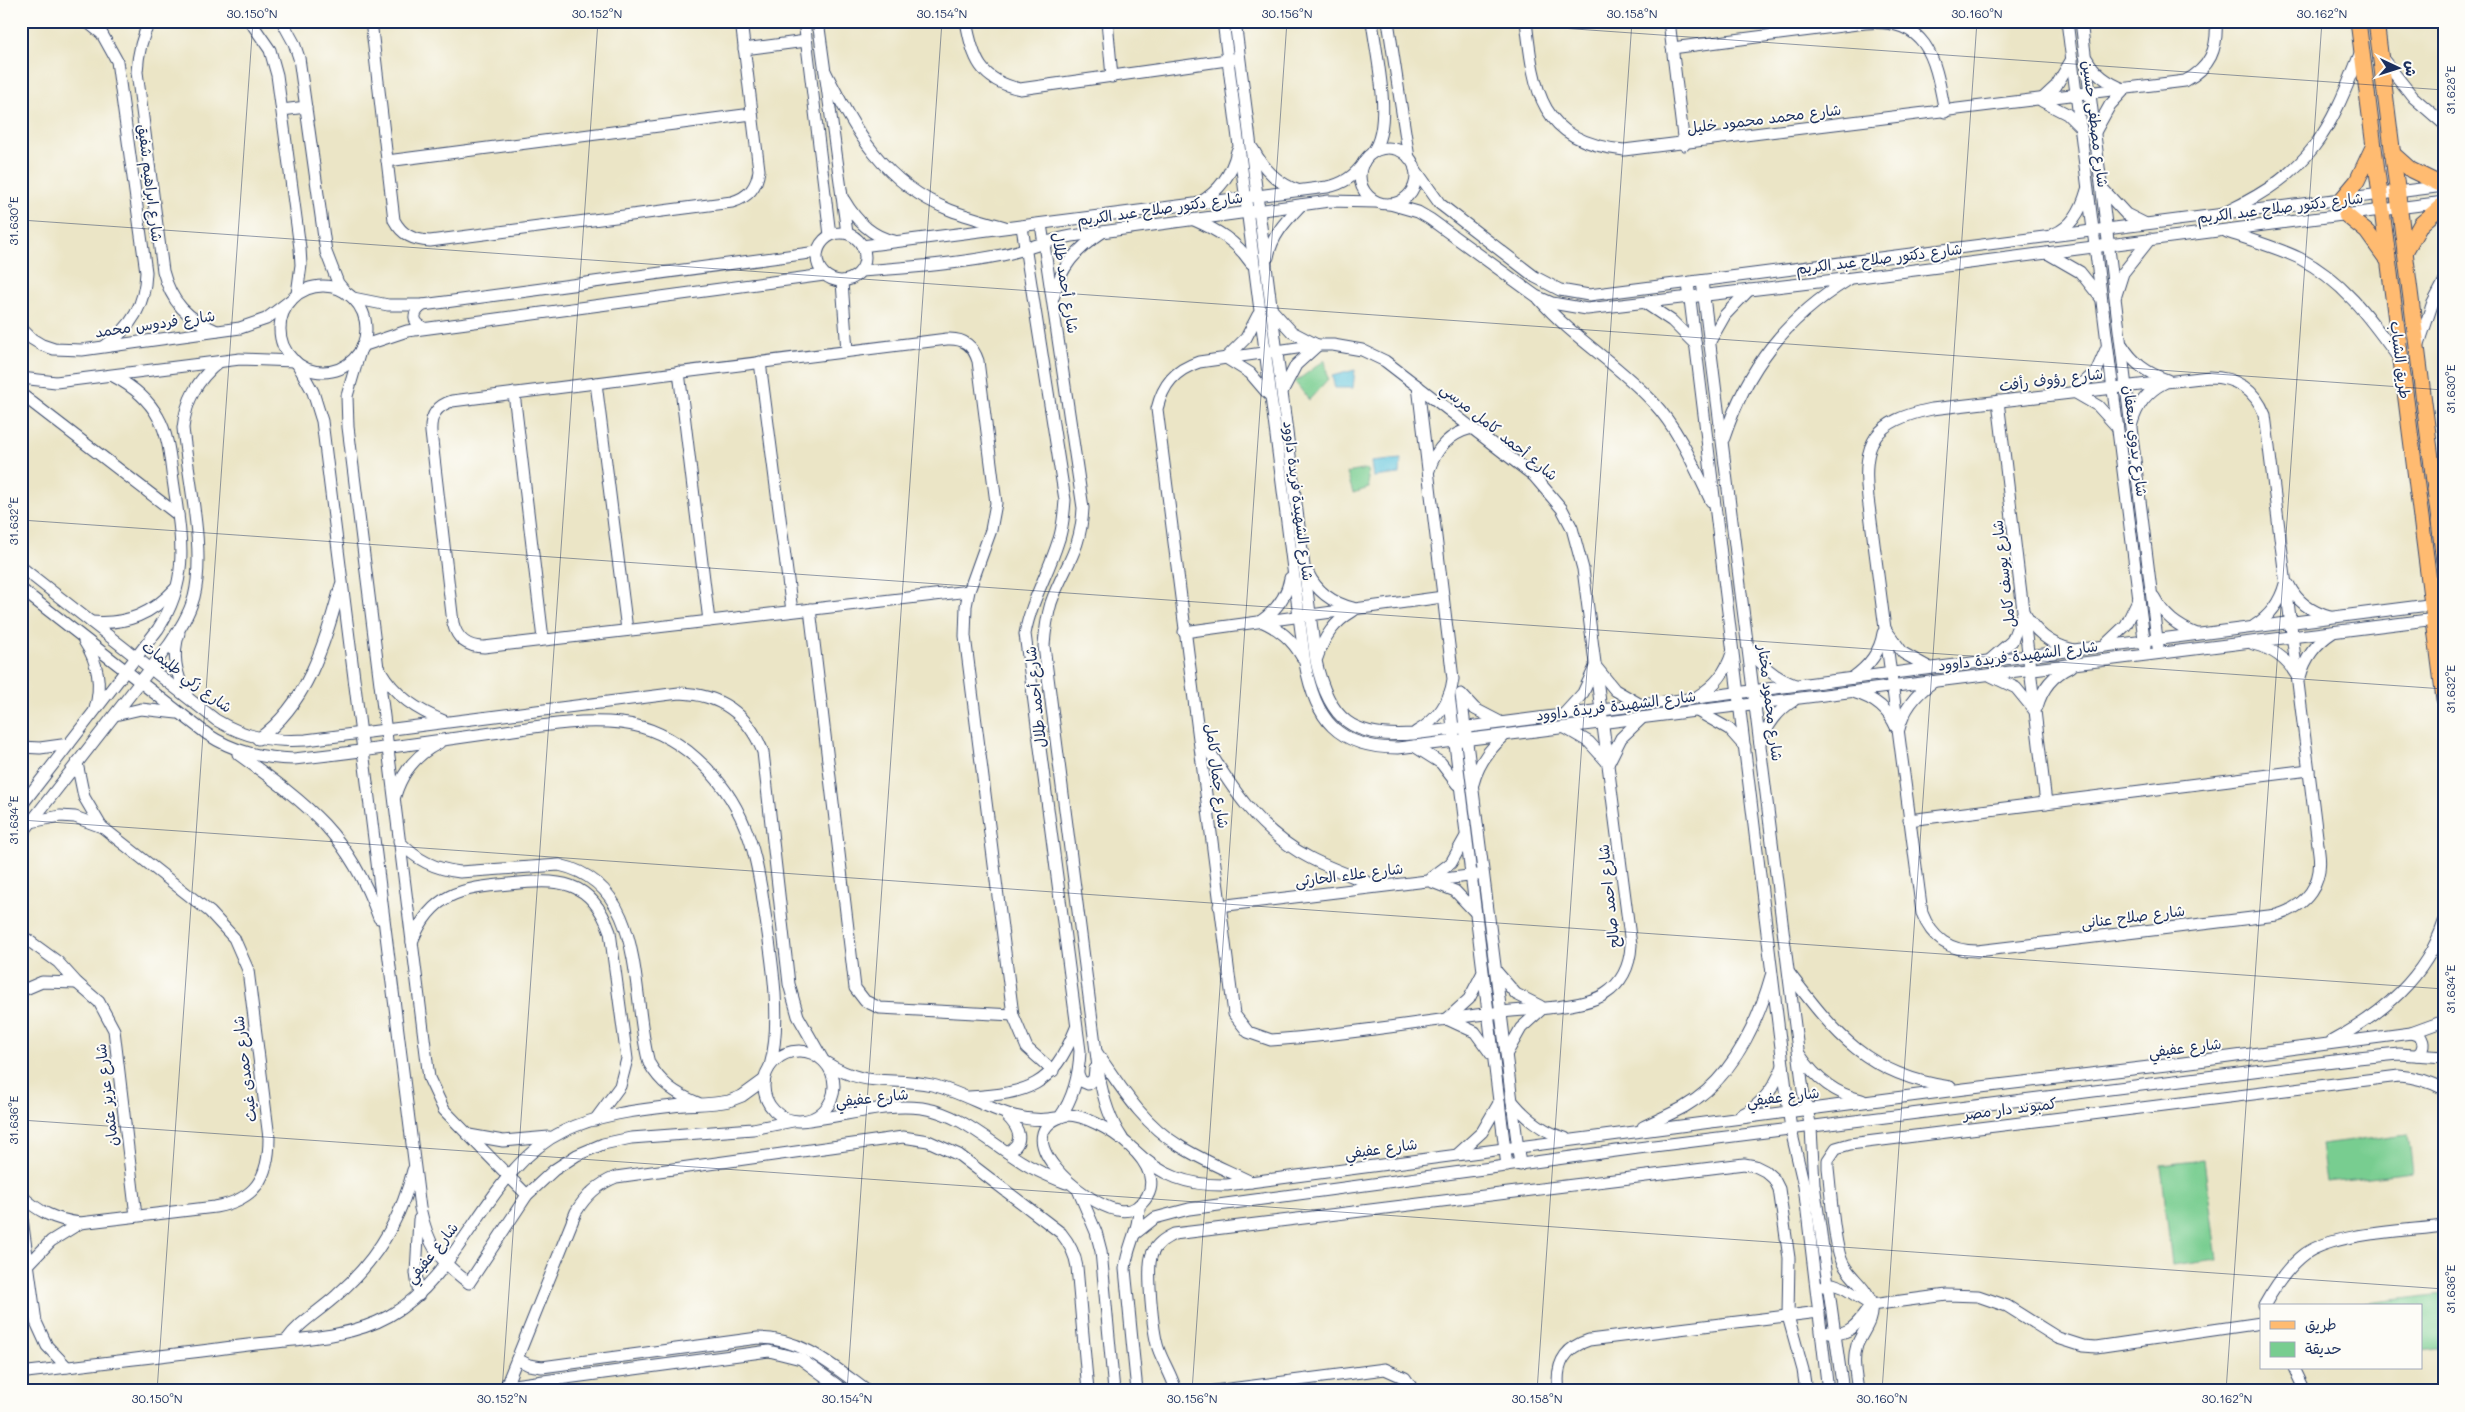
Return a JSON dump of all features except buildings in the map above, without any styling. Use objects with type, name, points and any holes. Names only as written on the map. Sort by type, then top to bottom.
[{"type":"main road","name":"طريق الشباب","points":[[2358,21],[2400,360],[2438,611],[2444,699]]},
{"type":"main road","name":"طريق الشباب","points":[[2376,21],[2444,560]]},
{"type":"main road","points":[[2342,199],[2356,181],[2373,147]]},
{"type":"main road","points":[[2392,153],[2416,173],[2444,186]]},
{"type":"main road","points":[[2405,252],[2420,224],[2444,203]]},
{"type":"main road","points":[[2346,215],[2376,242],[2388,265]]},
{"type":"street","points":[[21,23],[25,21]]},
{"type":"street","name":"شارع ابراهيم شفيق","points":[[86,21],[102,34],[117,61],[146,272],[142,302],[136,315],[128,327],[105,346]]},
{"type":"street","name":"شارع ابراهيم شفيق","points":[[150,21],[142,38],[137,72],[162,271],[167,288],[176,303],[187,315],[201,325],[217,331]]},
{"type":"street","points":[[250,21],[270,50],[277,74],[301,265],[294,297],[282,315],[280,332],[284,348],[296,362],[313,392],[322,421],[420,1208],[429,1242],[446,1263],[469,1283],[527,1195],[554,1170],[578,1155],[603,1144],[630,1138],[753,1129],[793,1121],[809,1120],[822,1113],[832,1100],[834,1092],[833,1076],[824,1061],[808,1052],[791,1051],[776,1059],[770,1066]]},
{"type":"street","points":[[282,21],[294,43],[299,58],[326,252],[338,283],[362,312],[365,320],[361,348],[350,381],[347,412],[429,1078],[444,1110],[527,1195]]},
{"type":"street","points":[[371,21],[394,220],[404,234],[420,240],[732,202],[748,194],[758,179],[759,170],[740,21]]},
{"type":"street","points":[[804,21],[830,235]]},
{"type":"street","points":[[818,21],[847,233]]},
{"type":"street","points":[[966,21],[975,60],[984,71],[1007,86],[1034,88],[1240,58]]},
{"type":"street","points":[[1106,21],[1112,77]]},
{"type":"street","name":"شارع الشهيدة فريدة داوود","points":[[1223,21],[1298,617],[1310,662],[1326,695],[1344,719],[1369,733],[1413,734],[2332,618],[2438,611]]},
{"type":"street","name":"شارع الشهيدة فريدة داوود","points":[[1235,21],[1311,615],[1310,662],[1314,702],[1326,720],[1342,734],[1369,746],[1383,748],[1414,746],[2332,632],[2438,611]]},
{"type":"street","name":"شارع دكتور صلاح عبد الكريم","points":[[862,246],[1299,191],[1327,187],[1344,182],[1359,170],[1381,137],[1384,118],[1372,21]]},
{"type":"street","points":[[1388,21],[1409,158],[1415,169],[1416,177],[1411,192],[1405,198],[1390,204],[1375,202],[1363,189],[1360,171],[1368,158],[1379,150],[1395,149],[1409,158]]},
{"type":"street","name":"شارع محمد محمود خليل","points":[[1526,21],[1532,72],[1536,90],[1545,107],[1556,122],[1571,134],[1587,143],[1614,150],[1643,150],[2185,82],[2196,76],[2212,58],[2216,46],[2216,21]]},
{"type":"street","points":[[1669,21],[1684,145]]},
{"type":"street","name":"شارع مصطفى حسين","points":[[2067,21],[2094,231]]},
{"type":"street","name":"شارع مصطفى حسين","points":[[2081,21],[2106,230]]},
{"type":"street","points":[[1672,48],[1865,22],[1895,24],[1922,40],[1931,52],[1944,112]]},
{"type":"street","points":[[744,49],[806,41]]},
{"type":"street","points":[[2218,215],[2265,192],[2305,158],[2336,115],[2362,49]]},
{"type":"street","points":[[2084,53],[2096,72],[2114,86],[2125,89],[2110,105],[2094,133]]},
{"type":"street","points":[[2381,57],[2413,97],[2444,124]]},
{"type":"street","points":[[2072,58],[2059,82],[2041,100],[2059,108],[2081,128]]},
{"type":"street","points":[[825,71],[858,134],[889,171],[928,200],[950,210],[1009,228]]},
{"type":"street","points":[[282,110],[306,107]]},
{"type":"street","points":[[386,161],[752,114]]},
{"type":"street","points":[[1251,145],[1262,163],[1276,178],[1287,186],[1299,191]]},
{"type":"street","points":[[1196,204],[1209,197],[1220,187],[1234,161],[1238,147]]},
{"type":"street","name":"شارع دكتور صلاح عبد الكريم","points":[[1415,169],[1431,194],[1451,214],[1535,277],[1560,290],[1589,294],[2444,186]]},
{"type":"street","points":[[2100,185],[2126,214],[2137,222],[2148,224]]},
{"type":"street","points":[[2045,237],[2057,233],[2068,224],[2081,207],[2088,186]]},
{"type":"street","points":[[842,197],[860,222],[885,239],[900,242]]},
{"type":"street","name":"شارع دكتور صلاح عبد الكريم","points":[[861,271],[904,268],[992,257],[1043,242],[1301,205],[1341,201],[1375,202]]},
{"type":"street","name":"شارع دكتور صلاح عبد الكريم","points":[[1390,204],[1418,212],[1430,219],[1536,296],[1552,303],[1587,309],[1852,278],[2444,203]]},
{"type":"street","points":[[1266,264],[1274,238],[1281,226],[1301,205]]},
{"type":"street","points":[[1194,220],[1222,233],[1234,242],[1253,266]]},
{"type":"street","name":"شارع أحمد طلال","points":[[1041,224],[1083,508],[1079,540],[1051,604],[1046,624],[1044,646],[1095,1050],[1102,1093],[1114,1126],[1122,1138]]},
{"type":"street","name":"شارع أحمد طلال","points":[[1022,227],[1065,500],[1064,521],[1058,542],[1033,601],[1025,634],[1029,676],[1047,795],[1080,1051],[1078,1074],[1068,1106],[1059,1118]]},
{"type":"street","name":"شارع بدوي سعفان","points":[[2106,230],[2159,654]]},
{"type":"street","points":[[2223,230],[2299,259],[2334,282],[2364,310],[2400,360]]},
{"type":"street","name":"شارع بدوي سعفان","points":[[2094,231],[2146,656]]},
{"type":"street","points":[[1053,303],[1056,285],[1064,268],[1074,254],[1104,232]]},
{"type":"street","points":[[847,233],[856,238],[862,246],[865,258],[861,271],[853,278],[842,282],[832,280],[824,275],[817,262],[817,252],[823,240],[830,235],[847,233]]},
{"type":"street","points":[[2115,299],[2124,274],[2150,239]]},
{"type":"street","points":[[294,297],[313,287],[322,286],[331,287],[350,296],[388,305],[423,305],[817,252]]},
{"type":"street","points":[[2047,252],[2080,272],[2096,290],[2102,301]]},
{"type":"street","points":[[21,378],[56,382],[254,358],[296,362],[313,371],[331,371],[348,364],[361,348],[391,335],[424,328],[824,275]]},
{"type":"street","points":[[1722,442],[1732,413],[1745,385],[1761,359],[1780,335],[1814,304],[1852,278]]},
{"type":"street","name":"شارع محمود مختار","points":[[1702,281],[1798,1053],[1811,1128],[1814,1184],[1843,1391]]},
{"type":"street","points":[[842,282],[847,351]]},
{"type":"street","points":[[2417,350],[2432,305],[2444,282]]},
{"type":"street","name":"شارع محمود مختار","points":[[1688,283],[1791,1130],[1804,1186],[1828,1391]]},
{"type":"street","points":[[1709,343],[1725,315],[1749,290]]},
{"type":"street","points":[[1536,296],[1564,325],[1640,389],[1665,416],[1685,447],[1716,512]]},
{"type":"street","name":"شارع فردوس محمد","points":[[21,328],[32,340],[54,349],[82,350],[240,328],[278,312],[294,297]]},
{"type":"street","points":[[1645,303],[1672,322],[1695,344]]},
{"type":"street","points":[[423,305],[416,309],[414,317],[417,325],[424,328]]},
{"type":"street","points":[[1272,310],[1292,332],[1318,345],[1296,365],[1282,391]]},
{"type":"street","points":[[1259,312],[1246,338],[1226,358],[1250,373],[1269,395]]},
{"type":"street","points":[[969,591],[475,647],[460,639],[453,623],[431,423],[438,408],[444,403],[514,393],[956,338],[971,346],[976,353],[996,503],[991,530],[969,591],[966,606],[965,636],[1013,1016],[1027,1048],[1053,1071]]},
{"type":"street","points":[[2120,343],[2136,363],[2146,371],[2169,380]]},
{"type":"street","name":"شارع أحمد كامل مرسي","points":[[1277,351],[1318,345],[1340,346],[1362,350],[1385,361],[1534,476],[1549,491],[1569,521],[1579,548],[1601,710]]},
{"type":"street","points":[[2072,392],[2085,384],[2096,372],[2108,345]]},
{"type":"street","name":"شارع جمال كامل","points":[[1277,351],[1199,362],[1175,374],[1166,384],[1157,409],[1232,1006],[1238,1021],[1255,1036],[1270,1040],[1501,1012]]},
{"type":"street","points":[[191,700],[177,672],[175,656],[177,640],[193,598],[198,568],[183,428],[185,413],[197,384],[219,362]]},
{"type":"street","points":[[760,362],[792,611]]},
{"type":"street","points":[[679,372],[709,621]]},
{"type":"street","points":[[21,806],[136,658],[167,614],[178,585],[182,551],[168,446],[158,417],[139,392],[114,376]]},
{"type":"street","name":"شارع رؤوف رأفت","points":[[1892,687],[1865,467],[1872,442],[1881,431],[1903,416],[1932,409],[2169,380],[2209,377],[2228,378],[2244,386],[2261,404],[2267,427],[2291,623]]},
{"type":"street","points":[[2131,428],[2140,404],[2158,386],[2169,380]]},
{"type":"street","points":[[596,383],[627,630]]},
{"type":"street","points":[[1418,386],[1453,679],[1461,695],[1520,1165]]},
{"type":"street","points":[[2072,392],[2098,406],[2118,430]]},
{"type":"street","points":[[514,393],[544,639]]},
{"type":"street","points":[[21,394],[178,515]]},
{"type":"street","name":"شارع يوسف كامل","points":[[1998,401],[2046,803]]},
{"type":"street","points":[[1428,472],[1436,453],[1449,438],[1460,431],[1472,428]]},
{"type":"street","name":"شارع زكي طليمات","points":[[21,567],[191,700],[230,728],[258,739],[289,741],[679,693],[710,697],[738,712],[748,724],[762,752],[793,1000],[805,1032],[824,1061]]},
{"type":"street","points":[[1305,568],[1320,591],[1331,600],[1357,609]]},
{"type":"street","points":[[1261,622],[1280,604],[1286,593],[1291,569]]},
{"type":"street","points":[[2286,580],[2292,591],[2304,604],[2320,614],[2332,618]]},
{"type":"street","points":[[2252,628],[2266,617],[2278,603],[2286,580]]},
{"type":"street","points":[[258,739],[271,730],[286,713],[310,675],[327,634],[342,581]]},
{"type":"street","points":[[91,622],[116,623],[140,617],[154,609],[178,585]]},
{"type":"street","points":[[21,589],[140,682],[312,811],[340,840],[361,873],[386,937]]},
{"type":"street","points":[[2151,592],[2159,607],[2170,619],[2183,629],[2199,634]]},
{"type":"street","points":[[2104,646],[2126,625],[2139,596]]},
{"type":"street","points":[[1184,632],[1443,597]]},
{"type":"street","points":[[810,609],[855,988],[865,1001],[880,1008],[1013,1016]]},
{"type":"street","points":[[1261,622],[1283,633],[1310,662],[1335,625],[1357,609]]},
{"type":"street","points":[[2023,611],[2038,632],[2049,641],[2076,650]]},
{"type":"street","points":[[1988,661],[2012,641],[2019,627],[2023,611]]},
{"type":"street","name":"شارع صلاح عنانى","points":[[1892,687],[1922,913],[1933,934],[1953,948],[1977,951],[2277,915],[2294,909],[2308,898],[2319,876],[2321,864],[2291,623]]},
{"type":"street","points":[[21,835],[182,625]]},
{"type":"street","points":[[1884,626],[1903,653],[1931,668]]},
{"type":"street","points":[[1850,678],[1861,671],[1874,657],[1882,639],[1884,626]]},
{"type":"street","points":[[2249,642],[2261,646],[2283,659],[2299,679],[2311,652],[2332,632]]},
{"type":"street","points":[[80,635],[96,664],[99,681],[98,698],[93,714]]},
{"type":"street","points":[[1747,646],[1763,667],[1773,675],[1796,685]]},
{"type":"street","points":[[1695,698],[1709,690],[1720,678],[1728,664],[1733,648]]},
{"type":"street","points":[[1990,675],[2016,688],[2036,711],[2046,687],[2054,677],[2077,664]]},
{"type":"street","points":[[377,666],[386,682],[399,695],[413,706],[446,721]]},
{"type":"street","points":[[1563,715],[1584,693],[1596,666],[1615,690],[1641,705]]},
{"type":"street","points":[[1413,734],[1438,714],[1449,696],[1453,679]]},
{"type":"street","points":[[1898,733],[1901,720],[1910,703],[1923,689],[1933,682]]},
{"type":"street","points":[[1852,692],[1876,702],[1893,721],[1898,733]]},
{"type":"street","points":[[1461,695],[1484,715],[1503,723]]},
{"type":"street","points":[[1449,696],[1507,1166]]},
{"type":"street","points":[[1760,744],[1770,722],[1796,699]]},
{"type":"street","points":[[115,714],[148,709],[182,714]]},
{"type":"street","name":"شارع احمد صالح","points":[[1501,1012],[1586,1002],[1606,993],[1622,977],[1630,956],[1630,940],[1601,710]]},
{"type":"street","points":[[1697,712],[1724,725],[1738,737],[1745,747]]},
{"type":"street","points":[[1565,728],[1589,742],[1608,763],[1621,738],[1642,718]]},
{"type":"street","points":[[228,747],[260,756],[286,759],[573,723],[622,723],[644,728],[666,738],[705,767],[735,806],[745,828],[759,876],[777,1022],[770,1066],[764,1080],[765,1096],[778,1115],[793,1121]]},
{"type":"street","points":[[1196,730],[1230,786],[1266,827],[1310,858],[1379,886]]},
{"type":"street","points":[[1472,788],[1480,764],[1487,753],[1505,735]]},
{"type":"street","points":[[394,800],[399,784],[407,769],[418,756],[447,739]]},
{"type":"street","points":[[21,746],[40,748],[69,744]]},
{"type":"street","points":[[1414,746],[1442,763],[1460,789]]},
{"type":"street","name":"شارع حمدى غيث","points":[[77,763],[84,797],[102,827]]},
{"type":"street","points":[[1909,820],[2310,770]]},
{"type":"street","points":[[1047,795],[1063,792]]},
{"type":"street","name":"شارع حمدى غيث","points":[[21,1195],[31,1205],[46,1215],[63,1221],[80,1223],[222,1206],[245,1197],[260,1182],[266,1168],[269,1138],[248,970],[242,953],[223,924],[102,827],[75,817],[60,816],[31,822]]},
{"type":"street","points":[[1466,837],[1451,863],[1428,880],[1455,892],[1475,913]]},
{"type":"street","points":[[399,840],[420,860],[446,870],[460,872],[559,865],[572,868],[596,880],[614,900],[625,925],[649,1063],[657,1076],[668,1087],[702,1105]]},
{"type":"street","name":"شارع علاء الحارثى","points":[[1219,906],[1483,874]]},
{"type":"street","points":[[412,943],[417,929],[430,910],[448,896],[462,890],[552,880],[573,886],[592,901],[606,921],[610,932],[628,1059],[620,1086],[595,1120]]},
{"type":"street","points":[[2325,1044],[2361,1025],[2402,992],[2419,971],[2432,949],[2444,922]]},
{"type":"street","name":"شارع عزيز عثمان","points":[[21,935],[58,962],[77,984],[99,1002],[114,1030],[136,1216]]},
{"type":"street","points":[[1636,1131],[1686,1106],[1706,1090],[1724,1071],[1740,1049],[1752,1026],[1764,1000],[1772,969]]},
{"type":"street","points":[[1496,971],[1516,994],[1544,1007],[1521,1028],[1506,1056]]},
{"type":"street","points":[[1788,971],[1827,1022],[1864,1056],[1909,1078],[1964,1089]]},
{"type":"street","points":[[1482,973],[1469,1000],[1447,1019],[1474,1032],[1493,1057]]},
{"type":"street","points":[[21,991],[42,982],[77,984]]},
{"type":"street","name":"شارع عفيفي","points":[[1133,1149],[1161,1172],[1186,1182],[1206,1186],[1251,1182],[1733,1118],[2411,1033],[2444,1021]]},
{"type":"street","points":[[967,1097],[1018,1092],[1042,1080],[1053,1071],[1064,1056],[1077,1027]]},
{"type":"street","points":[[2411,1033],[2420,1036],[2423,1042],[2422,1050],[2417,1055]]},
{"type":"street","points":[[1078,1074],[1081,1081],[1086,1084],[1093,1081],[1095,1050]]},
{"type":"street","points":[[1095,1050],[1125,1094],[1158,1130],[1198,1157],[1251,1182]]},
{"type":"street","points":[[1798,1053],[1821,1080],[1843,1094],[1869,1101]]},
{"type":"street","points":[[1136,1233],[1148,1222],[1163,1215],[1188,1208],[2373,1056],[2417,1055],[2444,1057]]},
{"type":"street","name":"شارع عفيفي","points":[[824,1061],[844,1073],[864,1080],[931,1085],[967,1097],[1007,1116],[1040,1121],[1059,1118]]},
{"type":"street","points":[[1733,1118],[1753,1108],[1770,1092],[1784,1064]]},
{"type":"street","points":[[2135,1069],[2137,1086]]},
{"type":"street","name":"كمبوند دار مصر","points":[[1872,1305],[1867,1294],[1844,1267],[1838,1246],[1828,1160],[1831,1153],[1843,1145],[2399,1076],[2415,1077],[2444,1089]]},
{"type":"street","name":"شارع عفيفي","points":[[21,1373],[341,1333],[367,1326],[389,1316],[419,1294],[446,1263],[509,1177],[529,1155],[553,1136],[595,1120],[648,1109],[715,1104],[735,1099],[754,1089],[764,1080]]},
{"type":"street","points":[[1512,1101],[1521,1112],[1543,1130],[1570,1140]]},
{"type":"street","points":[[1457,1154],[1482,1132],[1499,1104]]},
{"type":"street","name":"شارع عفيفي","points":[[809,1120],[890,1108],[922,1108],[956,1118],[1038,1171],[1070,1184]]},
{"type":"street","points":[[1067,1115],[1084,1117],[1110,1129],[1122,1138],[1133,1149],[1148,1173],[1150,1181],[1146,1198],[1140,1205],[1132,1209],[1115,1210],[1079,1192],[1052,1164],[1044,1152],[1043,1144],[1047,1129],[1059,1118],[1067,1115]]},
{"type":"street","points":[[1007,1116],[1018,1129],[1020,1136],[1014,1149],[1007,1152]]},
{"type":"street","points":[[468,1134],[486,1139],[520,1141],[553,1136]]},
{"type":"street","points":[[505,1388],[576,1212],[586,1196],[600,1184],[616,1177],[903,1137],[928,1141],[959,1155],[1061,1233],[1067,1240],[1077,1267],[1088,1391]]},
{"type":"street","points":[[286,1340],[304,1320],[336,1297],[359,1275],[380,1250],[396,1222],[405,1200],[415,1161]]},
{"type":"street","points":[[1176,1391],[1156,1341],[1149,1265],[1157,1246],[1165,1238],[1174,1234],[1732,1165],[1755,1166],[1774,1179],[1779,1189],[1789,1258],[1788,1316],[1804,1370],[1806,1391]]},
{"type":"street","points":[[1079,1192],[1096,1232],[1101,1251],[1112,1390]]},
{"type":"street","points":[[1140,1205],[1147,1210],[1163,1215]]},
{"type":"street","points":[[1137,1391],[1125,1270],[1126,1254],[1136,1233],[1140,1205]]},
{"type":"street","points":[[419,1294],[416,1273],[420,1208]]},
{"type":"street","points":[[21,1211],[36,1322],[47,1346],[67,1367]]},
{"type":"street","name":"شارع حمدى غيث","points":[[28,1265],[52,1241],[80,1223]]},
{"type":"street","points":[[2265,1304],[2294,1264],[2316,1247],[2342,1239],[2444,1226]]},
{"type":"street","points":[[1816,1290],[1829,1284],[1844,1288],[1872,1305],[1947,1296],[1978,1296],[2007,1306],[2058,1338],[2083,1346],[2096,1347],[2260,1323]]},
{"type":"street","points":[[1820,1328],[1835,1334],[1850,1330],[1872,1305]]},
{"type":"street","points":[[1858,1391],[1855,1355],[1860,1338],[1870,1318],[1872,1305]]},
{"type":"street","points":[[1558,1391],[1557,1372],[1561,1361],[1568,1351],[1578,1344],[1589,1340],[1819,1312]]},
{"type":"street","points":[[758,1338],[759,1352]]},
{"type":"street","points":[[517,1359],[529,1365],[548,1366],[758,1338],[784,1340],[807,1348],[867,1391]]},
{"type":"street","points":[[505,1388],[529,1383],[759,1352],[778,1352],[801,1359],[845,1391]]},
{"type":"street","points":[[529,1365],[529,1383]]},
{"type":"street","points":[[1214,1391],[1385,1370],[1405,1378],[1414,1391]]},
{"type":"street","points":[[2295,1370],[2306,1391]]},
{"type":"green space","points":[[1325,360],[1328,379],[1309,400],[1295,382]]},
{"type":"green space","points":[[1367,469],[1369,488],[1353,493],[1347,473]]},
{"type":"green space","points":[[2408,1134],[2413,1172],[2326,1182],[2321,1145]]},
{"type":"green space","points":[[2204,1160],[2217,1260],[2172,1266],[2161,1165]]},
{"type":"green space","points":[[2443,1294],[2444,1348],[2422,1351],[2422,1304],[2359,1304]]},
{"type":"water","points":[[1355,370],[1353,388],[1335,388],[1332,376]]},
{"type":"water","points":[[1401,459],[1400,474],[1373,477],[1371,462]]}]
